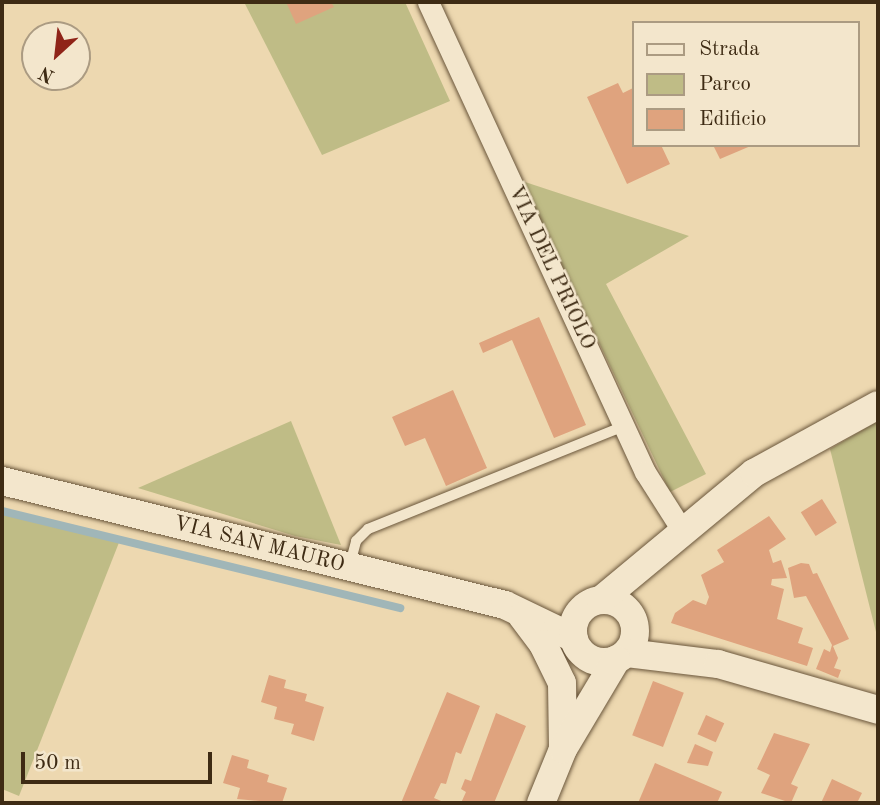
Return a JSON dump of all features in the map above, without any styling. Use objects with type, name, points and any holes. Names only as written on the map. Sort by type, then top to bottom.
[{"type":"main road","points":[[563,749],[584,626],[682,530],[754,473],[878,405]]},
{"type":"main road","name":"VIA SAN MAURO","points":[[2,481],[584,626]]},
{"type":"main road","points":[[541,803],[563,749],[621,656],[635,639],[632,618],[663,550]]},
{"type":"main road","points":[[584,626],[622,605],[632,618],[718,664]]},
{"type":"main road","points":[[516,609],[544,644],[562,683],[563,749]]},
{"type":"main road","points":[[584,626],[598,662],[621,656],[718,664],[878,710]]},
{"type":"street","name":"VIA DEL PRIOLO","points":[[428,2],[645,472],[682,530]]},
{"type":"lane","points":[[349,567],[356,541],[368,529],[624,426]]},
{"type":"green space","points":[[244,2],[405,2],[450,101],[322,155]]},
{"type":"green space","points":[[522,181],[689,236],[606,284],[706,474],[670,492]]},
{"type":"green space","points":[[291,421],[341,545],[295,536],[138,488]]},
{"type":"green space","points":[[878,421],[878,640],[830,449]]},
{"type":"green space","points":[[2,511],[120,540],[19,796],[2,789]]},
{"type":"building","points":[[286,2],[331,2],[334,7],[296,24]]},
{"type":"building","points":[[618,83],[623,93],[632,88],[632,147],[662,147],[670,164],[627,184],[587,97]]},
{"type":"building","points":[[714,147],[748,147],[720,159]]},
{"type":"building","points":[[539,317],[586,425],[554,438],[512,340],[483,353],[479,343]]},
{"type":"building","points":[[453,390],[487,468],[446,486],[425,438],[405,446],[392,417]]},
{"type":"building","points":[[822,499],[837,523],[816,536],[801,512]]},
{"type":"building","points":[[769,516],[786,539],[769,550],[773,563],[781,560],[787,578],[772,579],[771,585],[784,589],[777,619],[803,628],[798,643],[813,648],[807,666],[671,623],[675,613],[693,600],[706,605],[709,597],[701,575],[724,562],[717,550]]},
{"type":"building","points":[[801,563],[809,564],[813,574],[817,573],[849,639],[833,646],[838,658],[834,668],[841,670],[838,678],[816,669],[824,649],[830,652],[832,645],[806,596],[794,598],[788,568]]},
{"type":"building","points":[[269,675],[286,680],[284,688],[307,694],[305,701],[324,707],[314,741],[291,734],[294,724],[274,719],[277,707],[261,702]]},
{"type":"building","points":[[653,681],[684,693],[663,747],[632,735]]},
{"type":"building","points":[[447,692],[480,706],[461,754],[456,752],[446,784],[441,783],[434,798],[446,803],[401,803]]},
{"type":"building","points":[[496,713],[526,726],[494,803],[461,803],[466,792],[461,789],[465,779],[471,781]]},
{"type":"building","points":[[706,715],[724,723],[716,742],[697,734]]},
{"type":"building","points":[[774,733],[810,744],[791,784],[798,787],[791,803],[761,793],[770,775],[757,769]]},
{"type":"building","points":[[695,744],[713,752],[708,766],[687,763]]},
{"type":"building","points":[[232,755],[249,760],[247,768],[269,775],[267,782],[287,788],[282,803],[237,799],[240,788],[223,783]]},
{"type":"building","points":[[655,763],[722,792],[717,803],[638,803]]},
{"type":"building","points":[[832,779],[862,793],[857,803],[821,803]]},
{"type":"waterway","points":[[2,511],[400,608]]}]
